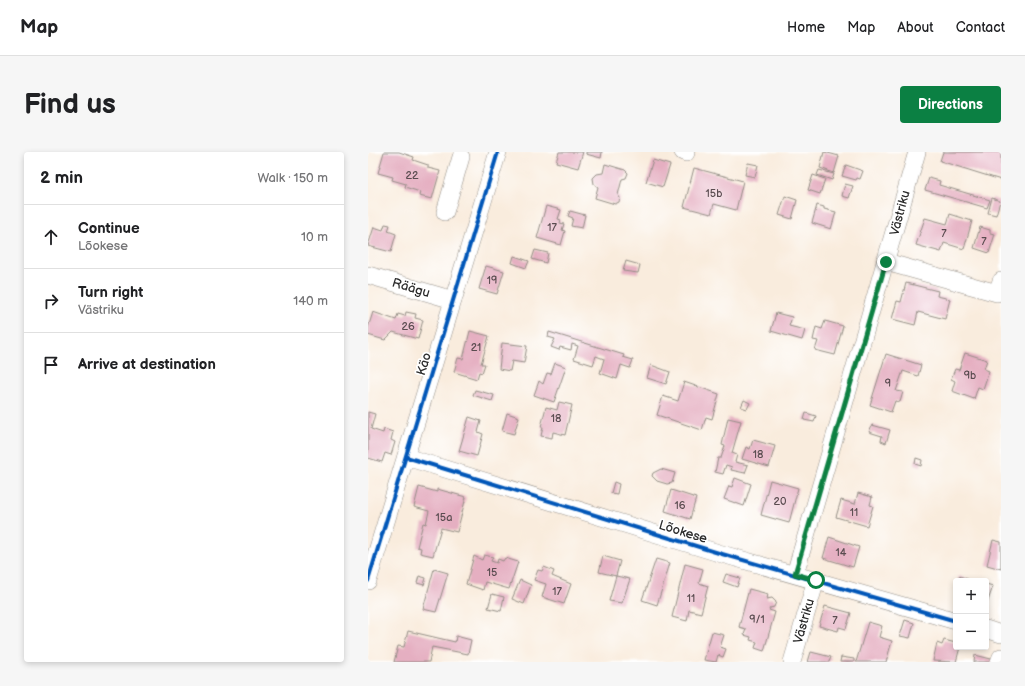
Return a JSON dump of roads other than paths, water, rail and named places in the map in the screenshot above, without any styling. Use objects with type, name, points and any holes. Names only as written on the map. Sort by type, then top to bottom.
[{"type":"street","name":"Käo","points":[[368,581],[498,152]]},
{"type":"street","name":"Västriku","points":[[795,574],[917,152]]},
{"type":"street","points":[[445,212],[461,157]]},
{"type":"street","points":[[886,262],[997,293],[1001,281]]},
{"type":"street","name":"Räägu","points":[[368,275],[453,300]]},
{"type":"street","name":"Lõokese","points":[[406,458],[722,554],[953,620]]},
{"type":"street","name":"Västriku","points":[[792,662],[816,580]]},
{"type":"street","points":[[989,631],[1001,634]]},
{"type":"street","points":[[999,662],[1001,657]]}]
